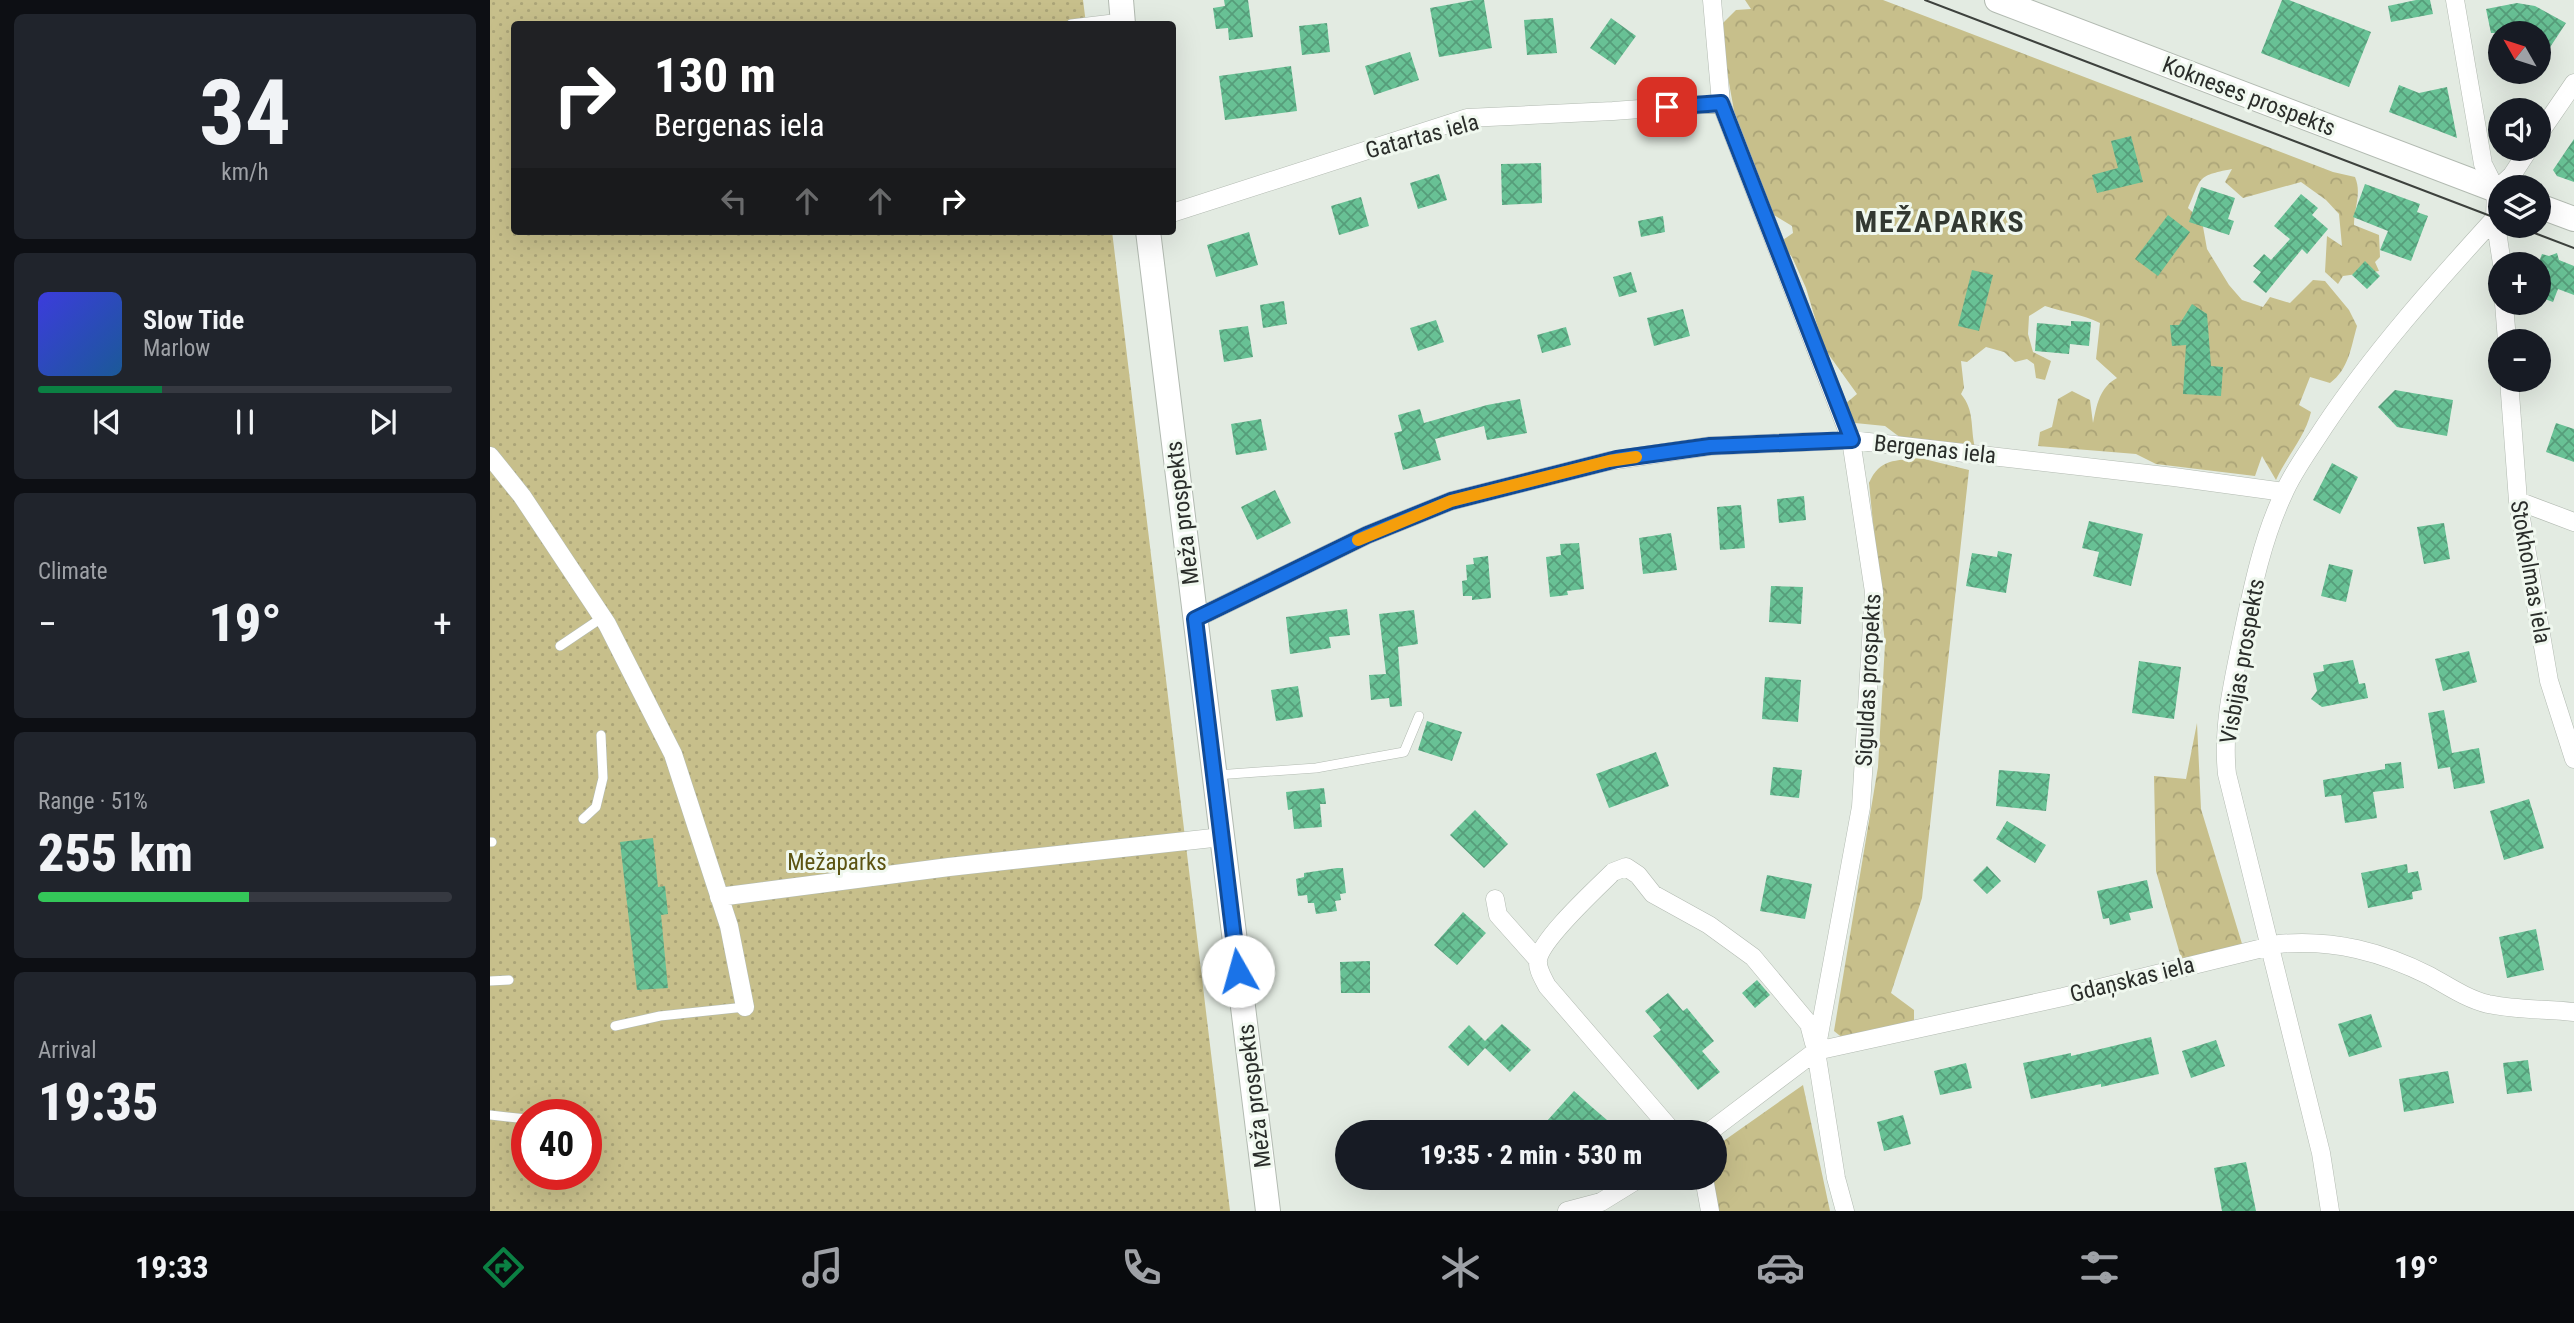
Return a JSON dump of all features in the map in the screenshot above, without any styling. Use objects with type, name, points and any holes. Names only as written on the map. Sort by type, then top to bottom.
[{"type":"street","name":"Siguldas prospekts","points":[[1712,0],[1721,103],[1852,440],[1874,592],[1861,807],[1816,1051],[1836,1178],[1845,1211]]},
{"type":"street","name":"Kokneses prospekts","points":[[1997,0],[2488,187]]},
{"type":"street","points":[[2455,0],[2483,164],[2489,175]]},
{"type":"street","points":[[2551,117],[2574,83]]},
{"type":"street","name":"Gatartas iela","points":[[1176,212],[1467,118],[1721,103]]},
{"type":"street","points":[[2551,210],[2574,219]]},
{"type":"street","name":"Visbijas prospekts","points":[[2330,1211],[2321,1153],[2227,774],[2225,741],[2246,621],[2267,538],[2284,492],[2327,422],[2377,352],[2488,226]]},
{"type":"street","name":"Meža prospekts","points":[[1148,235],[1268,1211]]},
{"type":"street","name":"Stokholmas iela","points":[[2511,392],[2518,501],[2549,681],[2574,759]]},
{"type":"street","name":"Bergenas iela","points":[[1195,619],[1367,535],[1451,501],[1617,459],[1710,446],[1852,440],[2284,492]]},
{"type":"street","points":[[490,456],[522,496],[603,617],[673,754],[729,926],[745,1007]]},
{"type":"street","points":[[2518,501],[2574,522]]},
{"type":"street","points":[[719,897],[949,867],[1222,837]]},
{"type":"street","points":[[1538,960],[1546,942],[1555,932],[1613,872],[1626,867],[1638,875],[1653,894],[1709,925],[1753,957],[1809,1024],[1816,1051]]},
{"type":"street","points":[[1495,899],[1498,915],[1538,960],[1547,986],[1664,1120]]},
{"type":"street","name":"Gdaņskas iela","points":[[1725,1120],[1816,1051],[2063,996],[2269,946],[2304,942],[2361,948],[2398,961],[2463,995],[2487,1004],[2574,1012]]},
{"type":"street","points":[[1567,1211],[1601,1202],[1620,1190]]},
{"type":"street","points":[[1706,1190],[1710,1211]]},
{"type":"lane","points":[[1086,21],[1122,14]]},
{"type":"lane","points":[[559,646],[603,617]]},
{"type":"lane","points":[[1214,775],[1316,768],[1404,752],[1419,716]]},
{"type":"lane","points":[[583,819],[596,807],[603,778],[601,735]]},
{"type":"lane","points":[[490,981],[509,980]]},
{"type":"lane","points":[[615,1026],[660,1016],[745,1007]]},
{"type":"lane","points":[[490,1115],[511,1117]]},
{"type":"green space","name":"Mežaparks","points":[[490,0],[1083,0],[1086,21],[511,21],[511,235],[1112,235],[1230,1211],[490,1211]]},
{"type":"green space","points":[[1745,0],[1883,0],[2333,172],[2355,177],[2358,195],[2354,225],[2379,235],[2380,257],[2375,262],[2379,271],[2343,276],[2338,284],[2325,272],[2327,236],[2342,246],[2339,214],[2326,200],[2301,182],[2243,198],[2225,182],[2232,169],[2220,171],[2201,180],[2188,208],[2202,221],[2207,249],[2229,285],[2242,300],[2263,307],[2270,297],[2290,303],[2313,280],[2325,281],[2349,310],[2357,326],[2348,357],[2336,377],[2330,383],[2310,377],[2299,405],[2311,412],[2300,438],[2276,480],[2262,456],[2255,476],[2156,464],[2136,454],[2038,446],[2040,432],[2052,427],[2058,399],[2072,391],[2090,400],[2093,423],[2103,392],[2117,378],[2096,359],[2100,323],[2045,306],[2029,316],[2028,334],[2033,352],[2051,361],[2045,380],[2036,378],[2034,364],[2027,359],[2015,362],[2004,352],[1986,347],[1967,362],[1961,361],[1964,388],[1961,394],[1970,413],[1975,448],[1901,438],[1885,426],[1855,423],[1845,404],[1857,394],[1824,348],[1806,288],[1792,257],[1780,242],[1793,233],[1792,226],[1774,215],[1738,133],[1719,27],[1736,10],[1751,9]]},
{"type":"green space","points":[[1920,458],[1969,470],[1922,898],[1891,993],[1914,1010],[1914,1024],[1844,1039],[1834,1031],[1878,767],[1885,644],[1869,483],[1878,469],[1889,462]]},
{"type":"green space","points":[[2197,723],[2201,809],[2243,947],[2182,961],[2156,871],[2154,776],[2186,779]]},
{"type":"green space","points":[[1803,1085],[1830,1211],[1719,1211],[1714,1190],[1727,1190],[1727,1139]]},
{"type":"building","points":[[1224,0],[1248,0],[1253,37],[1229,40],[1228,28],[1216,29],[1213,8],[1225,6]]},
{"type":"building","points":[[1484,0],[1492,48],[1439,57],[1430,8]]},
{"type":"building","points":[[2282,0],[2289,0],[2371,32],[2349,87],[2261,53]]},
{"type":"building","points":[[2430,0],[2433,14],[2391,22],[2388,6]]},
{"type":"building","points":[[2517,3],[2535,6],[2566,23],[2552,44],[2552,21],[2488,21],[2486,9]]},
{"type":"building","points":[[1553,18],[1557,53],[1527,55],[1524,20]]},
{"type":"building","points":[[1611,18],[1636,36],[1615,65],[1590,48]]},
{"type":"building","points":[[1327,23],[1330,52],[1302,55],[1299,26]]},
{"type":"building","points":[[1410,52],[1419,80],[1374,95],[1365,66]]},
{"type":"building","points":[[1291,66],[1297,111],[1225,120],[1219,76]]},
{"type":"building","points":[[2399,85],[2419,93],[2447,87],[2457,138],[2389,112]]},
{"type":"building","points":[[2131,136],[2143,182],[2097,193],[2092,175],[2118,168],[2111,141]]},
{"type":"building","points":[[2574,139],[2574,182],[2557,176],[2553,170]]},
{"type":"building","points":[[1541,163],[1542,203],[1502,205],[1501,164]]},
{"type":"building","points":[[1439,174],[1447,200],[1418,209],[1410,183]]},
{"type":"building","points":[[2365,184],[2420,204],[2417,212],[2428,216],[2411,261],[2380,250],[2388,231],[2353,217]]},
{"type":"building","points":[[2201,187],[2235,198],[2228,219],[2234,221],[2229,235],[2189,222]]},
{"type":"building","points":[[2301,194],[2318,208],[2312,215],[2328,229],[2307,254],[2302,249],[2266,293],[2253,282],[2261,272],[2253,266],[2264,254],[2271,260],[2290,239],[2274,226]]},
{"type":"building","points":[[1361,197],[1369,226],[1339,235],[1331,206]]},
{"type":"building","points":[[2168,215],[2190,232],[2158,276],[2135,259]]},
{"type":"building","points":[[1663,216],[1665,232],[1641,237],[1638,221]]},
{"type":"building","points":[[1249,232],[1258,265],[1216,277],[1207,245]]},
{"type":"building","points":[[2557,253],[2559,260],[2574,266],[2574,295],[2558,289],[2553,302],[2551,301],[2551,255]]},
{"type":"building","points":[[2365,261],[2380,276],[2367,289],[2352,275]]},
{"type":"building","points":[[1972,270],[1993,275],[1979,331],[1958,326]]},
{"type":"building","points":[[1631,272],[1637,292],[1619,297],[1613,277]]},
{"type":"building","points":[[1284,301],[1287,324],[1263,328],[1260,305]]},
{"type":"building","points":[[2192,304],[2207,314],[2211,366],[2223,367],[2221,396],[2183,394],[2186,345],[2172,346],[2170,325],[2179,325]]},
{"type":"building","points":[[1683,309],[1690,336],[1654,346],[1647,318]]},
{"type":"building","points":[[1436,320],[1444,342],[1418,351],[1410,328]]},
{"type":"building","points":[[2071,321],[2091,322],[2089,346],[2070,344],[2069,354],[2035,351],[2037,323],[2071,326]]},
{"type":"building","points":[[1248,326],[1253,357],[1224,362],[1219,330]]},
{"type":"building","points":[[1566,327],[1571,345],[1542,353],[1537,335]]},
{"type":"building","points":[[2395,390],[2453,400],[2447,436],[2397,427],[2378,407]]},
{"type":"building","points":[[1520,399],[1527,433],[1487,440],[1484,426],[1435,439],[1441,460],[1403,470],[1394,433],[1402,431],[1398,415],[1420,409],[1424,423],[1487,405]]},
{"type":"building","points":[[1261,419],[1267,450],[1236,455],[1231,424]]},
{"type":"building","points":[[2556,423],[2574,429],[2574,462],[2546,452]]},
{"type":"building","points":[[2332,463],[2358,477],[2340,514],[2313,500]]},
{"type":"building","points":[[1275,490],[1291,523],[1257,540],[1241,507]]},
{"type":"building","points":[[1804,496],[1806,520],[1779,523],[1777,499]]},
{"type":"building","points":[[1741,505],[1745,548],[1720,550],[1717,507]]},
{"type":"building","points":[[2089,521],[2143,534],[2131,586],[2093,576],[2099,552],[2082,548]]},
{"type":"building","points":[[2444,523],[2450,559],[2424,564],[2417,527]]},
{"type":"building","points":[[1671,533],[1677,570],[1643,574],[1639,538]]},
{"type":"building","points":[[1579,543],[1584,589],[1567,591],[1568,595],[1550,597],[1546,557],[1561,555],[1560,544]]},
{"type":"building","points":[[1998,551],[2012,554],[2006,593],[1966,586],[1972,553],[1997,557]]},
{"type":"building","points":[[1488,556],[1491,598],[1472,600],[1472,596],[1463,596],[1462,581],[1467,580],[1466,565],[1474,564],[1473,558]]},
{"type":"building","points":[[2329,564],[2353,570],[2346,602],[2321,596]]},
{"type":"building","points":[[1771,586],[1803,587],[1801,624],[1769,622]]},
{"type":"building","points":[[1347,609],[1350,635],[1329,637],[1331,648],[1290,654],[1286,617]]},
{"type":"building","points":[[1414,610],[1418,644],[1398,647],[1402,706],[1390,707],[1389,698],[1371,700],[1369,675],[1386,674],[1379,614]]},
{"type":"building","points":[[2469,651],[2477,682],[2443,691],[2435,659]]},
{"type":"building","points":[[2353,660],[2359,684],[2365,683],[2368,698],[2322,707],[2311,699],[2317,691],[2313,673],[2324,671],[2323,665]]},
{"type":"building","points":[[2139,661],[2181,667],[2174,719],[2132,713]]},
{"type":"building","points":[[1765,677],[1801,680],[1798,722],[1762,719]]},
{"type":"building","points":[[1298,686],[1303,717],[1276,721],[1271,690]]},
{"type":"building","points":[[2444,710],[2452,753],[2479,748],[2485,783],[2454,789],[2450,767],[2438,769],[2428,713]]},
{"type":"building","points":[[1427,721],[1462,732],[1452,761],[1418,750]]},
{"type":"building","points":[[1656,752],[1669,786],[1609,808],[1596,774]]},
{"type":"building","points":[[2401,762],[2404,788],[2373,792],[2377,818],[2345,823],[2341,795],[2325,797],[2323,780],[2385,769],[2385,764]]},
{"type":"building","points":[[1773,767],[1802,770],[1799,798],[1770,795]]},
{"type":"building","points":[[1999,770],[2050,774],[2046,811],[1996,806]]},
{"type":"building","points":[[1324,788],[1326,804],[1320,804],[1322,827],[1294,829],[1292,809],[1288,810],[1286,792]]},
{"type":"building","points":[[2529,799],[2544,848],[2504,860],[2490,811]]},
{"type":"building","points":[[1475,810],[1508,844],[1484,868],[1450,835]]},
{"type":"building","points":[[2007,821],[2046,845],[2035,863],[1996,839]]},
{"type":"building","points":[[653,838],[658,887],[665,886],[668,914],[661,915],[668,988],[637,990],[620,842]]},
{"type":"building","points":[[2407,864],[2408,873],[2418,871],[2422,890],[2412,892],[2413,899],[2368,908],[2361,873]]},
{"type":"building","points":[[1987,866],[2001,881],[1987,894],[1973,880]]},
{"type":"building","points":[[1343,868],[1346,893],[1340,894],[1341,900],[1335,901],[1337,911],[1316,914],[1314,903],[1308,903],[1307,895],[1298,896],[1296,879],[1304,877],[1304,873]]},
{"type":"building","points":[[1767,875],[1812,884],[1805,919],[1760,911]]},
{"type":"building","points":[[2147,880],[2153,908],[2129,913],[2131,920],[2110,925],[2109,918],[2103,919],[2097,891]]},
{"type":"building","points":[[1463,912],[1486,933],[1457,965],[1434,945]]},
{"type":"building","points":[[2536,929],[2544,970],[2507,978],[2499,937]]},
{"type":"building","points":[[1370,961],[1370,993],[1341,993],[1340,962]]},
{"type":"building","points":[[1757,980],[1770,995],[1755,1008],[1742,993]]},
{"type":"building","points":[[1668,993],[1683,1011],[1687,1008],[1714,1041],[1702,1051],[1720,1072],[1698,1090],[1653,1036],[1661,1030],[1645,1011]]},
{"type":"building","points":[[2371,1014],[2382,1047],[2349,1057],[2338,1024]]},
{"type":"building","points":[[1502,1024],[1531,1050],[1510,1072],[1485,1048],[1468,1066],[1448,1047],[1469,1025],[1485,1041]]},
{"type":"building","points":[[2151,1037],[2159,1074],[2031,1099],[2023,1063],[2071,1053],[2071,1056]]},
{"type":"building","points":[[2216,1040],[2225,1066],[2191,1078],[2182,1051]]},
{"type":"building","points":[[2528,1060],[2532,1091],[2507,1094],[2503,1063]]},
{"type":"building","points":[[1966,1063],[1972,1088],[1940,1095],[1934,1071]]},
{"type":"building","points":[[2448,1071],[2454,1103],[2404,1112],[2399,1079]]},
{"type":"building","points":[[1574,1091],[1607,1120],[1548,1120]]},
{"type":"building","points":[[1903,1115],[1911,1144],[1884,1151],[1877,1122]]},
{"type":"building","points":[[2246,1162],[2256,1211],[2222,1211],[2214,1168]]},
{"type":"tram line","points":[[1925,0],[2488,215]]},
{"type":"tram line","points":[[2548,238],[2574,248]]},
{"type":"slow traffic","points":[[1358,540],[1451,501],[1609,461],[1636,457]]},
{"type":"district","name":"MEŽAPARKS","points":[[1940,222]]},
{"type":"route","points":[[1238,971],[1195,619],[1367,535],[1451,501],[1617,459],[1710,446],[1852,440],[1721,103],[1667,107]]}]
